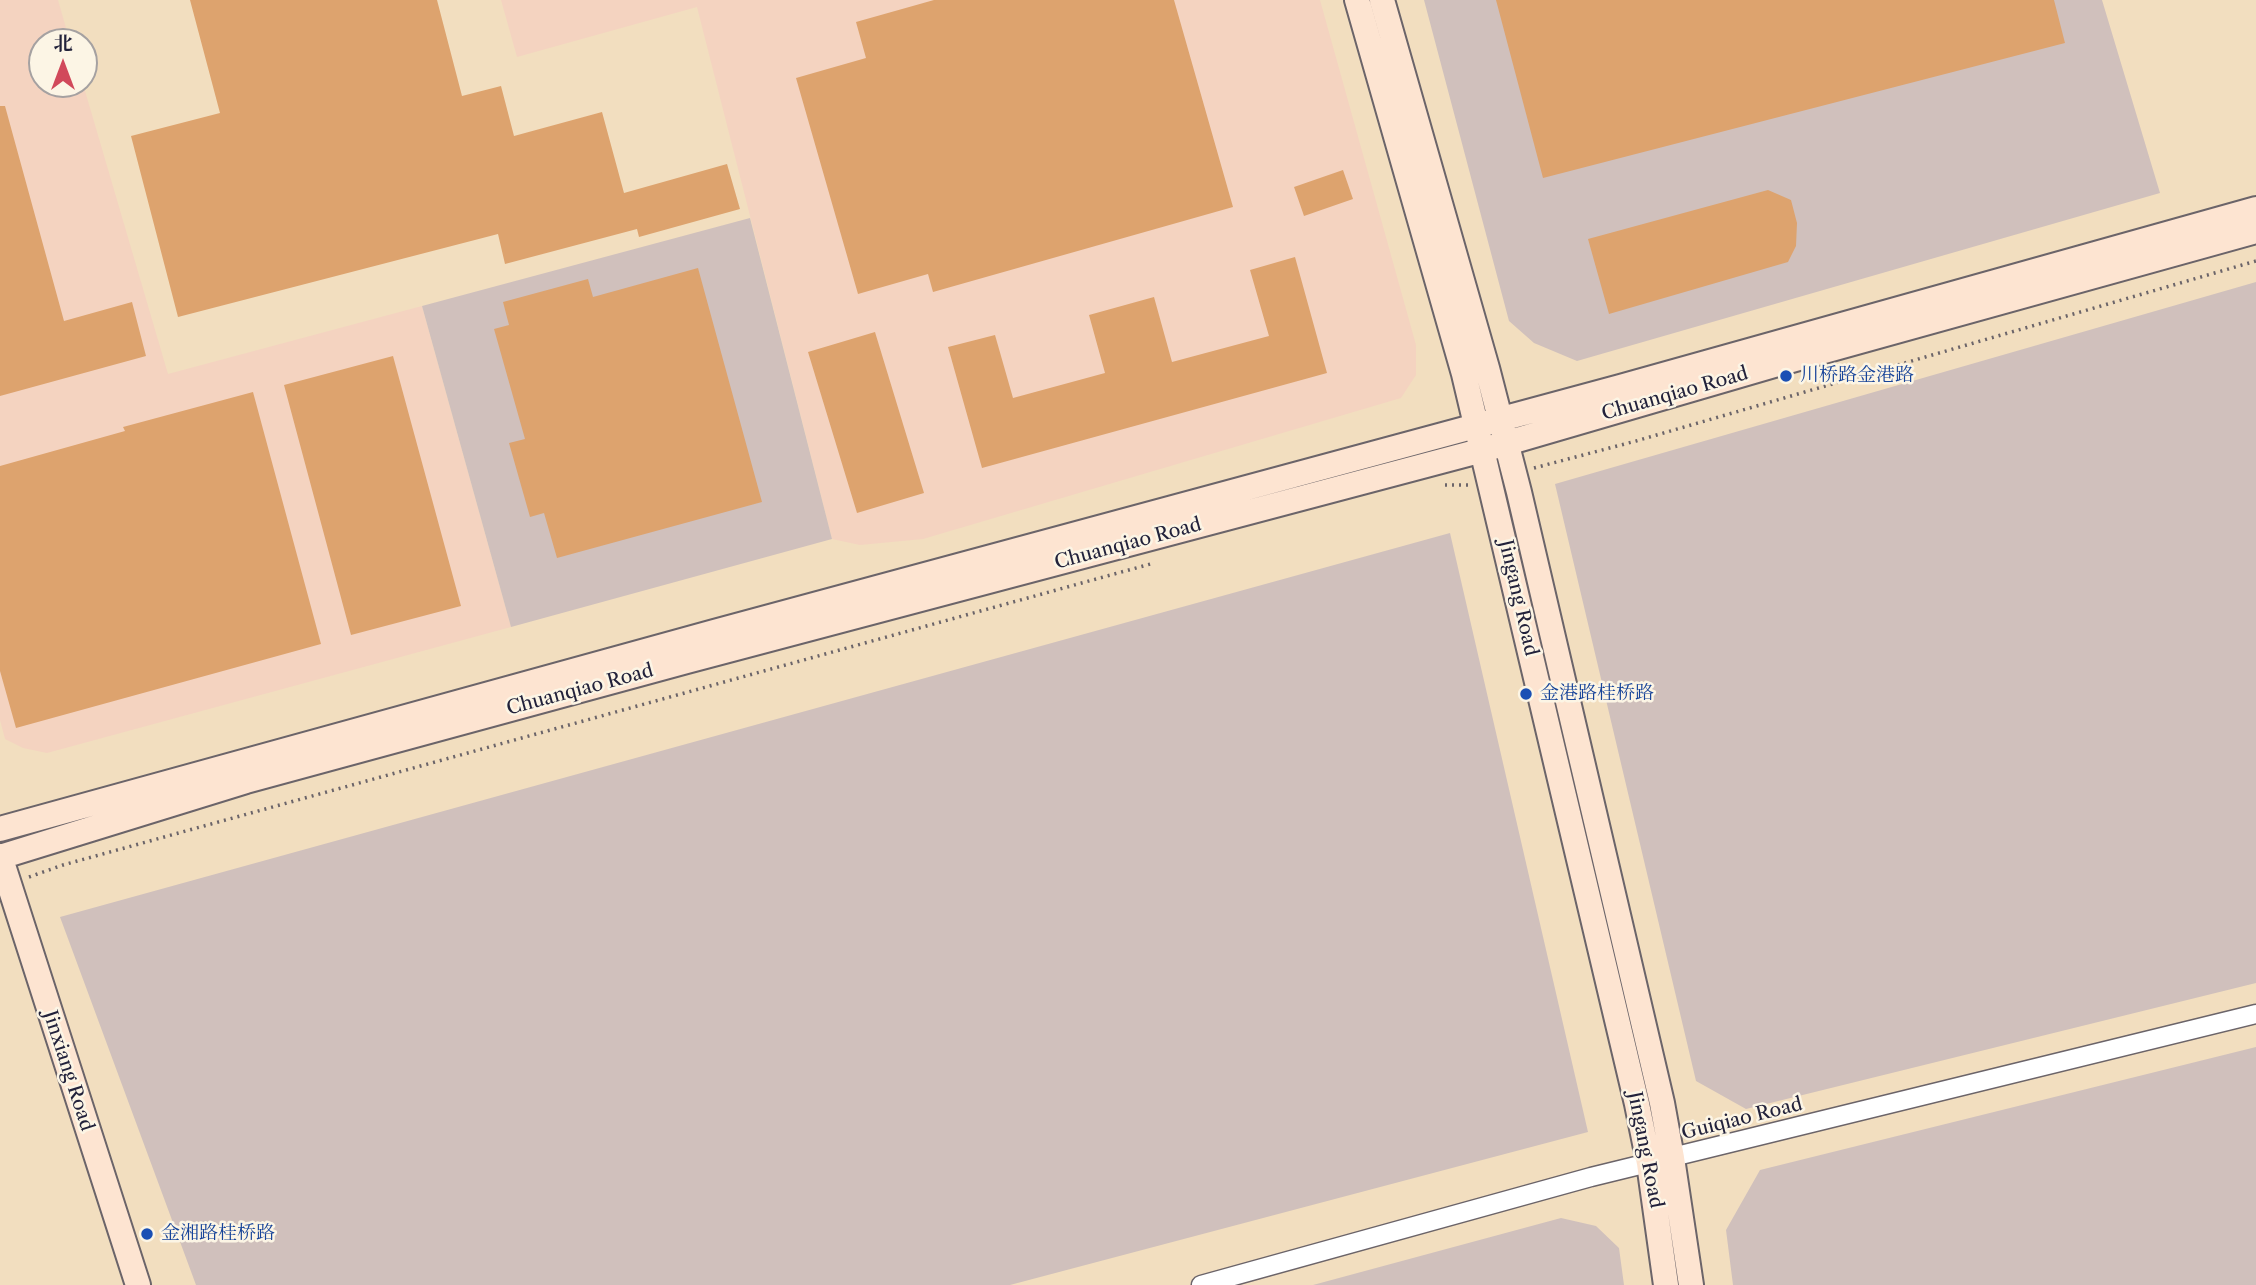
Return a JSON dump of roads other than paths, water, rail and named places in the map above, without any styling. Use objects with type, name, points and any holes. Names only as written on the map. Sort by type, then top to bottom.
[{"type":"street","name":"Jingang Road","points":[[1357,0],[1464,374],[1476,425],[1494,447],[1502,476],[1637,1104],[1661,1161],[1691,1285]]},
{"type":"street","name":"Jingang Road","points":[[1382,0],[1500,418],[1494,447]]},
{"type":"street","name":"Chuanqiao Road","points":[[0,829],[1620,387],[2256,209]]},
{"type":"street","name":"Chuanqiao Road","points":[[0,857],[273,774],[1494,447],[2256,231]]},
{"type":"street","name":"Jinxiang Road","points":[[0,857],[138,1285]]},
{"type":"street","name":"Guiqiao Road","points":[[1201,1285],[1661,1161],[2256,1014]]},
{"type":"street","name":"Jingang Road","points":[[1661,1161],[1666,1285]]},
{"type":"place","name":"川桥路金港路","points":[[1786,376]]},
{"type":"place","name":"金港路桂桥路","points":[[1526,694]]},
{"type":"place","name":"金湘路桂桥路","points":[[147,1234]]}]
